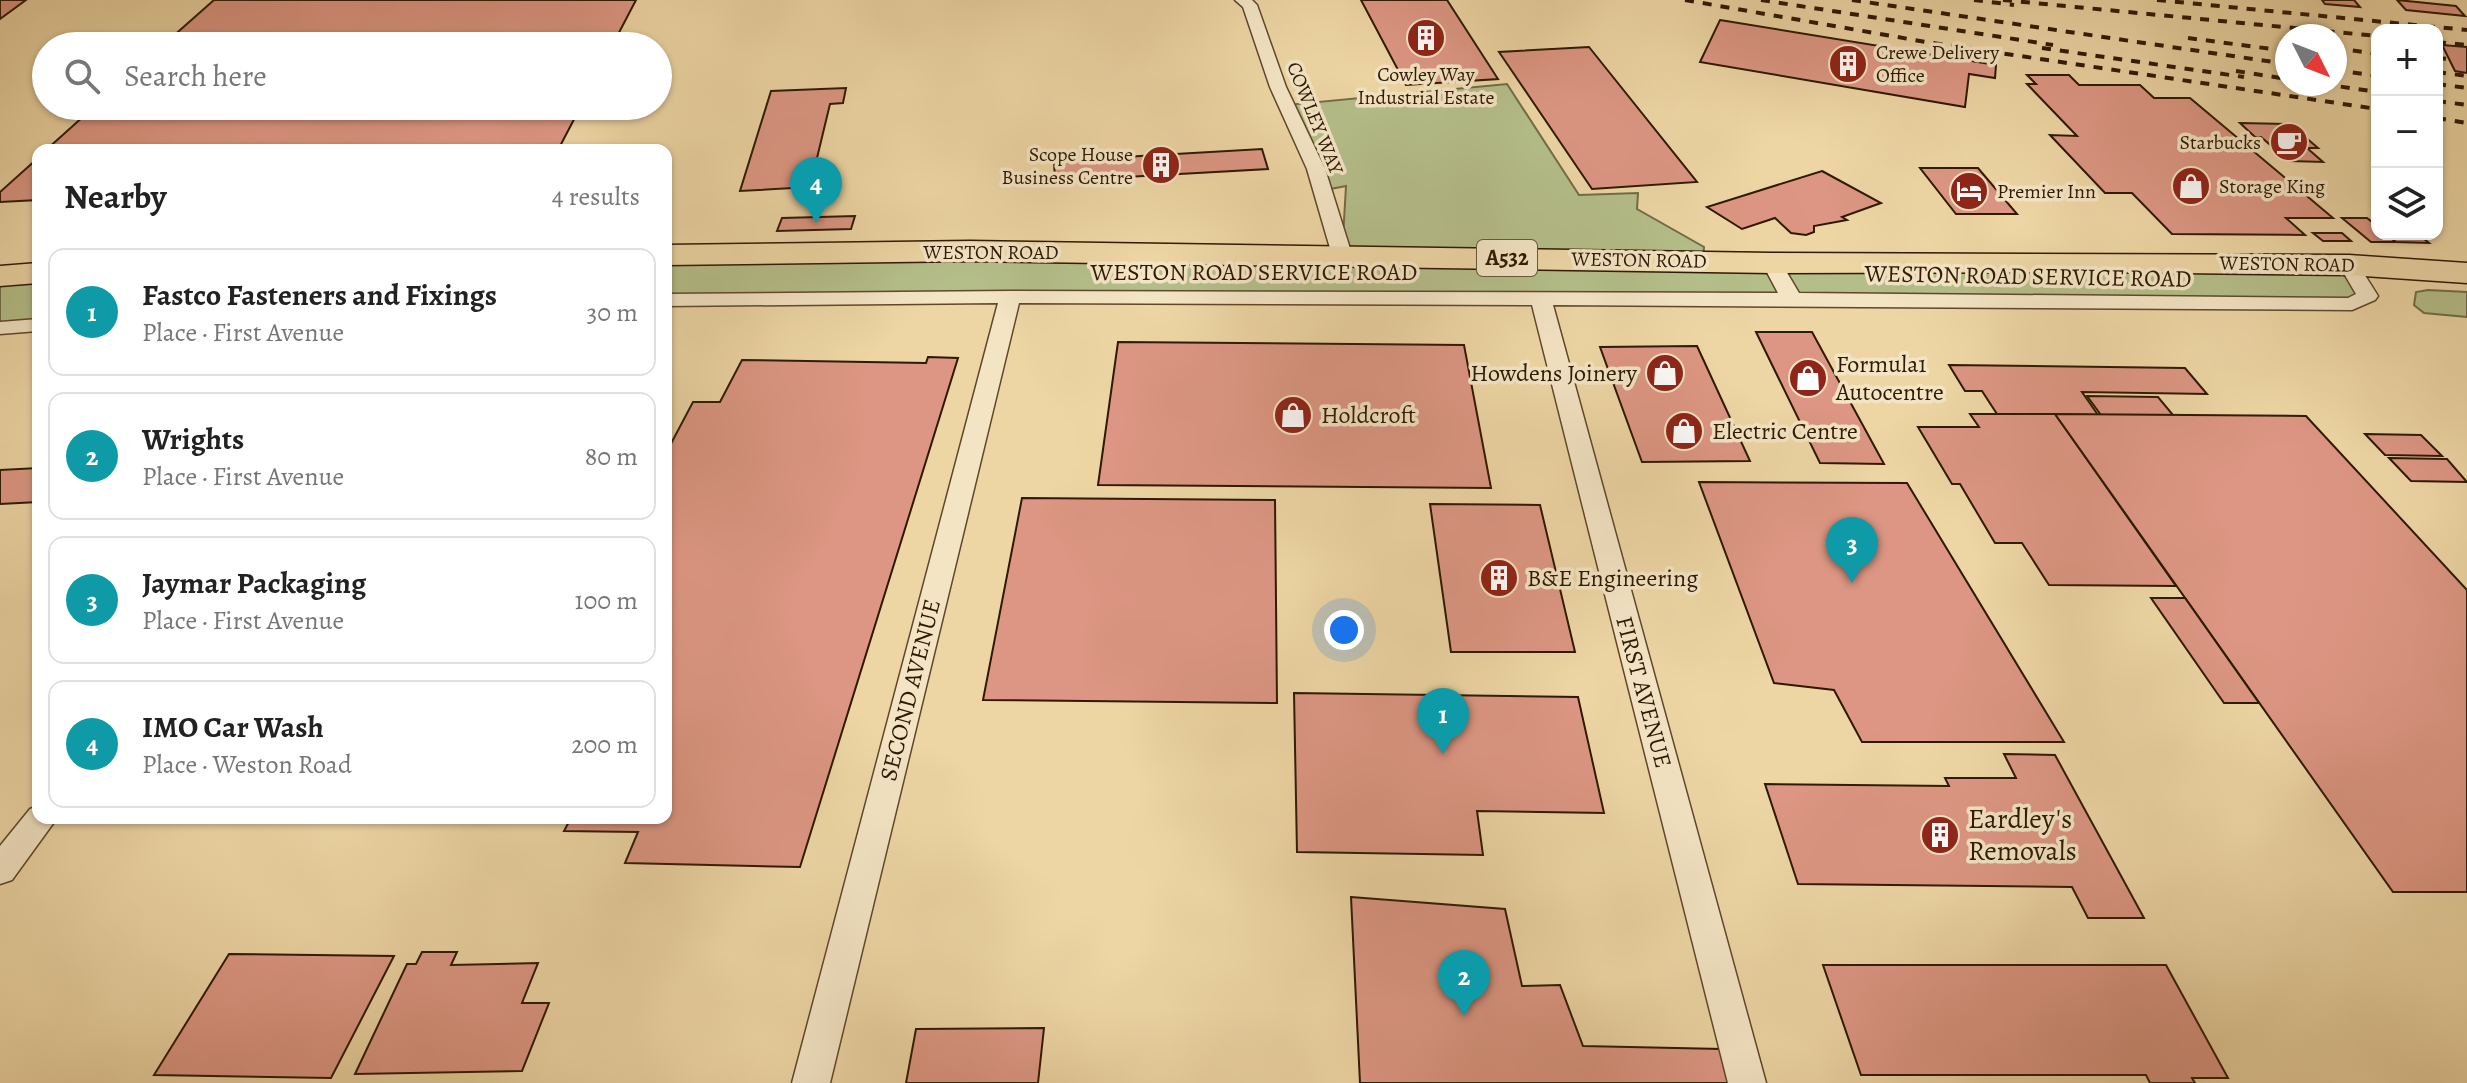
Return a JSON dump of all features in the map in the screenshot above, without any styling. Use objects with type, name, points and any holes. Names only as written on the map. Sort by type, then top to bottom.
[{"type":"main road","name":"WESTON ROAD","points":[[672,255],[986,251],[1772,263],[2349,265],[2467,273]]},
{"type":"main road","points":[[0,276],[32,273]]},
{"type":"street","name":"COWLEY WAY","points":[[1242,0],[1250,5],[1278,87],[1316,169],[1342,255]]},
{"type":"street","points":[[1772,263],[1793,300]]},
{"type":"street","name":"WESTON ROAD SERVICE ROAD","points":[[672,300],[1010,297],[2352,304],[2368,296],[2349,265]]},
{"type":"street","name":"SECOND AVENUE","points":[[811,1083],[1010,297]]},
{"type":"street","name":"FIRST AVENUE","points":[[1541,300],[1747,1083]]},
{"type":"street","points":[[0,328],[32,325]]},
{"type":"street","points":[[0,870],[36,824]]},
{"type":"green space","points":[[1507,84],[1579,195],[1638,193],[1637,209],[1704,247],[1703,261],[2349,265],[2368,296],[2352,304],[672,300],[672,255],[1342,255],[1346,186],[1320,191],[1286,105]]},
{"type":"green space","points":[[32,273],[32,325],[0,328],[0,276]]},
{"type":"green space","points":[[2416,292],[2467,292],[2467,317],[2424,313],[2414,305]]},
{"type":"building","points":[[0,0],[26,0],[0,19]]},
{"type":"building","points":[[214,0],[636,0],[619,32],[178,32]]},
{"type":"building","name":"Cowley Way Industrial Estate","points":[[1361,0],[1447,0],[1498,79],[1406,85]]},
{"type":"building","points":[[2322,0],[2354,0],[2360,7],[2325,4]]},
{"type":"building","points":[[2397,0],[2456,6],[2465,16],[2406,10]]},
{"type":"building","name":"Crewe Delivery Office","points":[[1720,20],[1996,65],[1995,78],[1969,74],[1965,107],[1700,62]]},
{"type":"building","points":[[2443,45],[2467,47],[2467,73],[2455,71]]},
{"type":"building","points":[[1589,47],[1697,182],[1592,189],[1499,52]]},
{"type":"building","points":[[2027,75],[2069,75],[2079,85],[2140,85],[2154,98],[2190,98],[2333,218],[2286,218],[2305,235],[2172,234],[2132,193],[2105,193],[2050,135],[2077,136],[2027,84],[2036,84]]},
{"type":"building","points":[[846,88],[843,103],[830,104],[810,187],[740,191],[771,91]]},
{"type":"building","points":[[79,120],[574,120],[561,144],[53,144]]},
{"type":"building","name":"Starbucks","points":[[2240,123],[2290,124],[2318,148],[2307,148],[2323,162],[2289,161]]},
{"type":"building","name":"Scope House Business Centre","points":[[1262,149],[1268,169],[1055,181],[1054,161]]},
{"type":"building","points":[[32,163],[32,200],[0,202],[0,192]]},
{"type":"building","name":"Premier Inn","points":[[1920,168],[1978,168],[2017,214],[1956,214]]},
{"type":"building","points":[[1822,171],[1881,203],[1842,217],[1847,220],[1814,226],[1814,232],[1806,235],[1791,233],[1775,218],[1742,229],[1707,207]]},
{"type":"building","points":[[855,216],[851,229],[777,231],[782,218]]},
{"type":"building","points":[[2342,218],[2367,218],[2371,221],[2371,240],[2396,242],[2371,242]]},
{"type":"building","points":[[2313,233],[2342,233],[2351,241],[2323,241]]},
{"type":"building","points":[[2394,240],[2425,240],[2429,243]]},
{"type":"building","name":"Formula1 Autocentre","points":[[1756,332],[1812,332],[1884,464],[1820,463]]},
{"type":"building","name":"Holdcroft","points":[[1118,342],[1464,345],[1491,488],[1098,485]]},
{"type":"building","points":[[1697,346],[1750,461],[1642,462],[1600,347]]},
{"type":"building","points":[[928,357],[958,358],[800,867],[625,863],[638,832],[564,831],[568,824],[672,824],[672,442],[693,402],[720,402],[742,360],[926,363]]},
{"type":"building","points":[[1949,365],[2185,368],[2207,394],[2082,392],[2098,415],[1997,414],[1982,391],[1965,391]]},
{"type":"building","points":[[2087,396],[2158,397],[2173,415],[2101,415]]},
{"type":"building","points":[[1970,414],[2055,414],[2176,586],[2049,585],[2022,543],[1995,543],[1960,484],[1952,484],[1918,427],[1979,427]]},
{"type":"building","points":[[2055,414],[2306,416],[2467,590],[2467,892],[2393,892]]},
{"type":"building","points":[[2365,434],[2421,435],[2442,456],[2385,455]]},
{"type":"building","points":[[2389,458],[2447,459],[2467,482],[2411,481]]},
{"type":"building","points":[[32,468],[32,502],[0,504],[0,470]]},
{"type":"building","points":[[1699,482],[1907,483],[2064,742],[1862,742],[1834,690],[1774,683]]},
{"type":"building","points":[[1022,498],[1275,500],[1277,703],[983,700]]},
{"type":"building","name":"B&E Engineering","points":[[1430,504],[1540,505],[1575,652],[1451,652]]},
{"type":"building","points":[[2151,598],[2185,598],[2259,703],[2224,703]]},
{"type":"building","points":[[1294,693],[1578,697],[1604,813],[1477,811],[1483,855],[1297,852]]},
{"type":"building","name":"Eardley's Removals","points":[[2004,754],[2055,755],[2144,918],[2088,918],[2072,887],[1798,884],[1765,784],[1949,786],[1945,778],[2016,778]]},
{"type":"building","points":[[1351,897],[1505,909],[1522,986],[1560,985],[1583,1046],[1722,1049],[1729,1083],[1360,1083]]},
{"type":"building","points":[[422,952],[457,952],[451,965],[538,963],[522,1003],[549,1003],[522,1071],[355,1074],[407,964],[416,964]]},
{"type":"building","points":[[229,954],[394,956],[331,1078],[154,1075]]},
{"type":"building","points":[[1823,965],[2166,965],[2228,1078],[2192,1078],[2195,1083],[2150,1083],[2146,1075],[1861,1075]]},
{"type":"building","points":[[1044,1028],[1038,1083],[906,1083],[916,1029]]},
{"type":"railway","points":[[1685,0],[1926,42],[2371,108]]},
{"type":"railway","points":[[1761,0],[2053,45]]},
{"type":"railway","points":[[1852,0],[2275,62]]},
{"type":"railway","points":[[1974,0],[2014,5]]},
{"type":"railway","points":[[2003,0],[2371,35]]},
{"type":"railway","points":[[2157,0],[2467,30]]},
{"type":"railway","points":[[2188,38],[2275,49]]},
{"type":"railway","points":[[2443,43],[2467,45]]},
{"type":"railway","points":[[2042,48],[2244,77]]},
{"type":"railway","points":[[2347,50],[2371,53]]},
{"type":"railway","points":[[2443,59],[2448,59]]},
{"type":"railway","points":[[2236,71],[2275,77]]},
{"type":"railway","points":[[2347,72],[2371,75]]},
{"type":"railway","points":[[2443,73],[2467,76]]},
{"type":"railway","points":[[2443,85],[2467,88]]},
{"type":"railway","points":[[2347,88],[2371,91]]},
{"type":"railway","points":[[2443,102],[2467,105]]},
{"type":"railway","points":[[2443,119],[2467,123]]},
{"type":"place","name":"Cowley Way Industrial Estate","points":[[1426,38]]},
{"type":"place","name":"Crewe Delivery Office","points":[[1848,64]]},
{"type":"place","name":"Starbucks","points":[[2289,142]]},
{"type":"place","name":"Scope House Business Centre","points":[[1161,165]]},
{"type":"place","name":"Storage King","points":[[2191,186]]},
{"type":"place","name":"Premier Inn","points":[[1969,191]]},
{"type":"place","name":"IMO Car Wash","points":[[816,223]]},
{"type":"place","name":"Howdens Joinery","points":[[1665,373]]},
{"type":"place","name":"Formula1 Autocentre","points":[[1808,378]]},
{"type":"place","name":"Holdcroft","points":[[1293,415]]},
{"type":"place","name":"Electric Centre","points":[[1684,431]]},
{"type":"place","name":"B&E Engineering","points":[[1499,578]]},
{"type":"place","name":"Jaymar Packaging","points":[[1852,583]]},
{"type":"place","name":"Fastco Fasteners and Fixings","points":[[1443,754]]},
{"type":"place","name":"Eardley's Removals","points":[[1940,835]]},
{"type":"place","name":"Wrights","points":[[1464,1016]]}]
